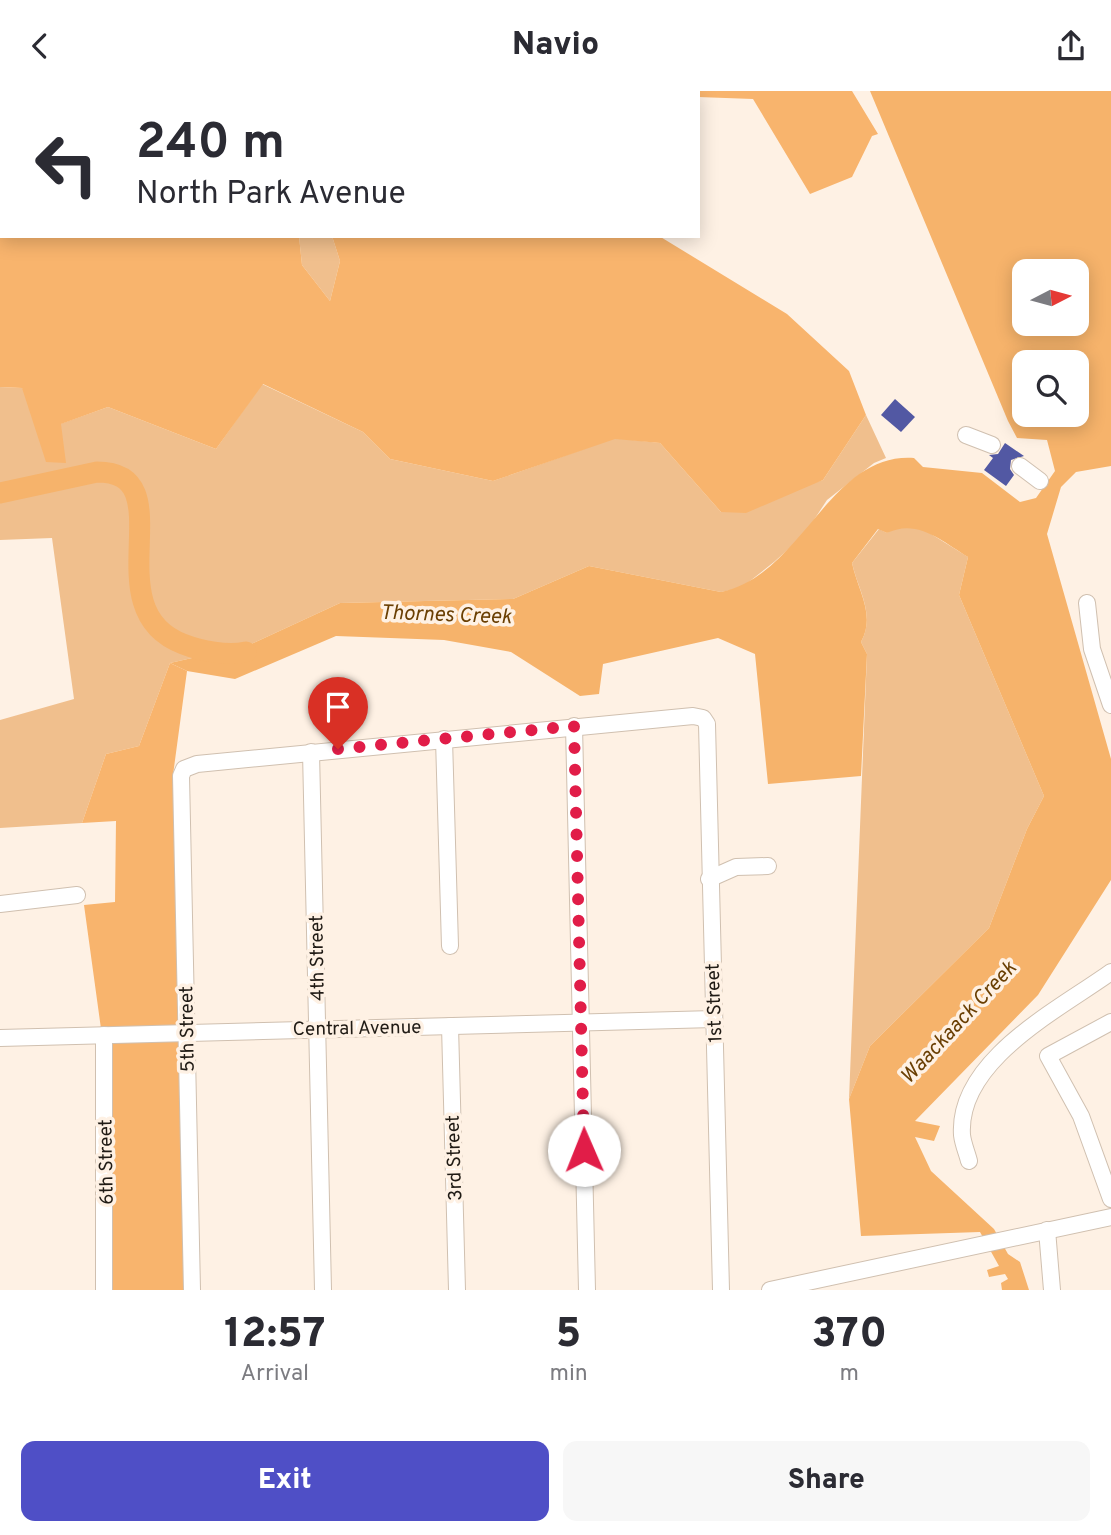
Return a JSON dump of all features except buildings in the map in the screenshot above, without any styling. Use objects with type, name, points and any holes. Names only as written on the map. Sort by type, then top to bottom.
[{"type":"street","points":[[966,435],[992,445]]},
{"type":"street","points":[[1020,466],[1040,481]]},
{"type":"street","points":[[1087,603],[1092,649],[1111,705]]},
{"type":"street","name":"1st Street","points":[[574,726],[670,717],[703,718],[707,724],[721,1290]]},
{"type":"street","points":[[311,752],[574,726],[587,1290]]},
{"type":"street","points":[[444,739],[450,946]]},
{"type":"street","name":"5th Street","points":[[192,1290],[181,775],[184,769],[197,764],[311,752]]},
{"type":"street","name":"4th Street","points":[[311,752],[323,1290]]},
{"type":"street","points":[[709,879],[736,867],[768,866]]},
{"type":"street","points":[[0,904],[77,895]]},
{"type":"street","points":[[969,1161],[962,1134],[968,1101],[988,1068],[1033,1025],[1111,972]]},
{"type":"street","name":"Central Avenue","points":[[0,1038],[714,1019]]},
{"type":"street","points":[[1111,1022],[1048,1056],[1085,1125],[1111,1199]]},
{"type":"street","name":"3rd Street","points":[[450,1026],[457,1290]]},
{"type":"street","name":"6th Street","points":[[103,1035],[104,1290]]},
{"type":"street","points":[[770,1290],[1111,1217]]},
{"type":"street","points":[[1047,1230],[1052,1290]]},
{"type":"shaded area","points":[[700,91],[852,91],[878,134],[872,136],[852,177],[810,194],[753,99],[700,97]]},
{"type":"shaded area","points":[[0,238],[299,238],[302,265],[330,301],[340,261],[333,238],[662,238],[787,314],[849,371],[866,415],[823,480],[746,513],[721,512],[660,443],[615,439],[493,481],[390,459],[363,432],[263,384],[216,449],[108,407],[61,424],[66,463],[46,462],[22,388],[0,387]]},
{"type":"shaded area","points":[[299,238],[333,238],[340,261],[330,301],[302,265]]},
{"type":"shaded area","points":[[262,384],[363,432],[390,459],[493,481],[615,438],[660,443],[721,512],[823,480],[866,415],[886,458],[874,463],[827,500],[804,535],[741,588],[721,592],[589,566],[513,599],[340,603],[249,645],[170,663],[139,746],[106,754],[82,823],[0,828],[0,720],[74,699],[52,538],[0,540],[0,387],[22,388],[60,424],[108,407],[216,449]]},
{"type":"shaded area","points":[[899,526],[923,529],[968,557],[959,595],[1044,796],[1027,829],[989,928],[870,1046],[849,1099],[867,654],[861,642],[867,622],[866,612],[852,563],[879,529],[887,533]]},
{"type":"shaded area","points":[[170,663],[187,671],[173,775],[192,1290],[96,1290],[102,1036],[84,905],[115,902],[116,821],[82,823],[106,754],[139,746]]},
{"type":"water","name":"Waackaack Creek","points":[[870,91],[1111,91],[1111,466],[1076,472],[1061,487],[1047,534],[1111,759],[1111,880],[1038,995],[915,1121],[940,1126],[934,1141],[915,1137],[931,1171],[994,1229],[1008,1254],[1020,1262],[1029,1290],[1002,1290],[1001,1283],[1008,1279],[1005,1274],[989,1277],[987,1270],[999,1266],[980,1232],[861,1236],[849,1099],[870,1046],[989,928],[1027,829],[1044,796],[959,595],[968,557],[929,533],[909,528],[887,533],[878,529],[852,563],[867,622],[861,642],[867,654],[861,776],[768,784],[755,654],[718,638],[603,664],[599,694],[580,696],[511,652],[444,640],[336,636],[235,679],[187,671],[170,663],[249,645],[340,603],[513,599],[589,566],[721,592],[749,581],[774,563],[837,493],[860,474],[885,461],[914,458],[923,467],[982,473],[1020,502],[1036,498],[1055,471],[1047,440],[1017,438],[1008,421]]},
{"type":"waterway","name":"Thornes Creek","points":[[0,493],[97,472],[123,478],[135,494],[140,517],[139,574],[143,602],[157,627],[183,644],[198,649],[222,653],[246,652]]},
{"type":"route","points":[[338,749],[574,726],[583,1002],[584,1150]]}]
